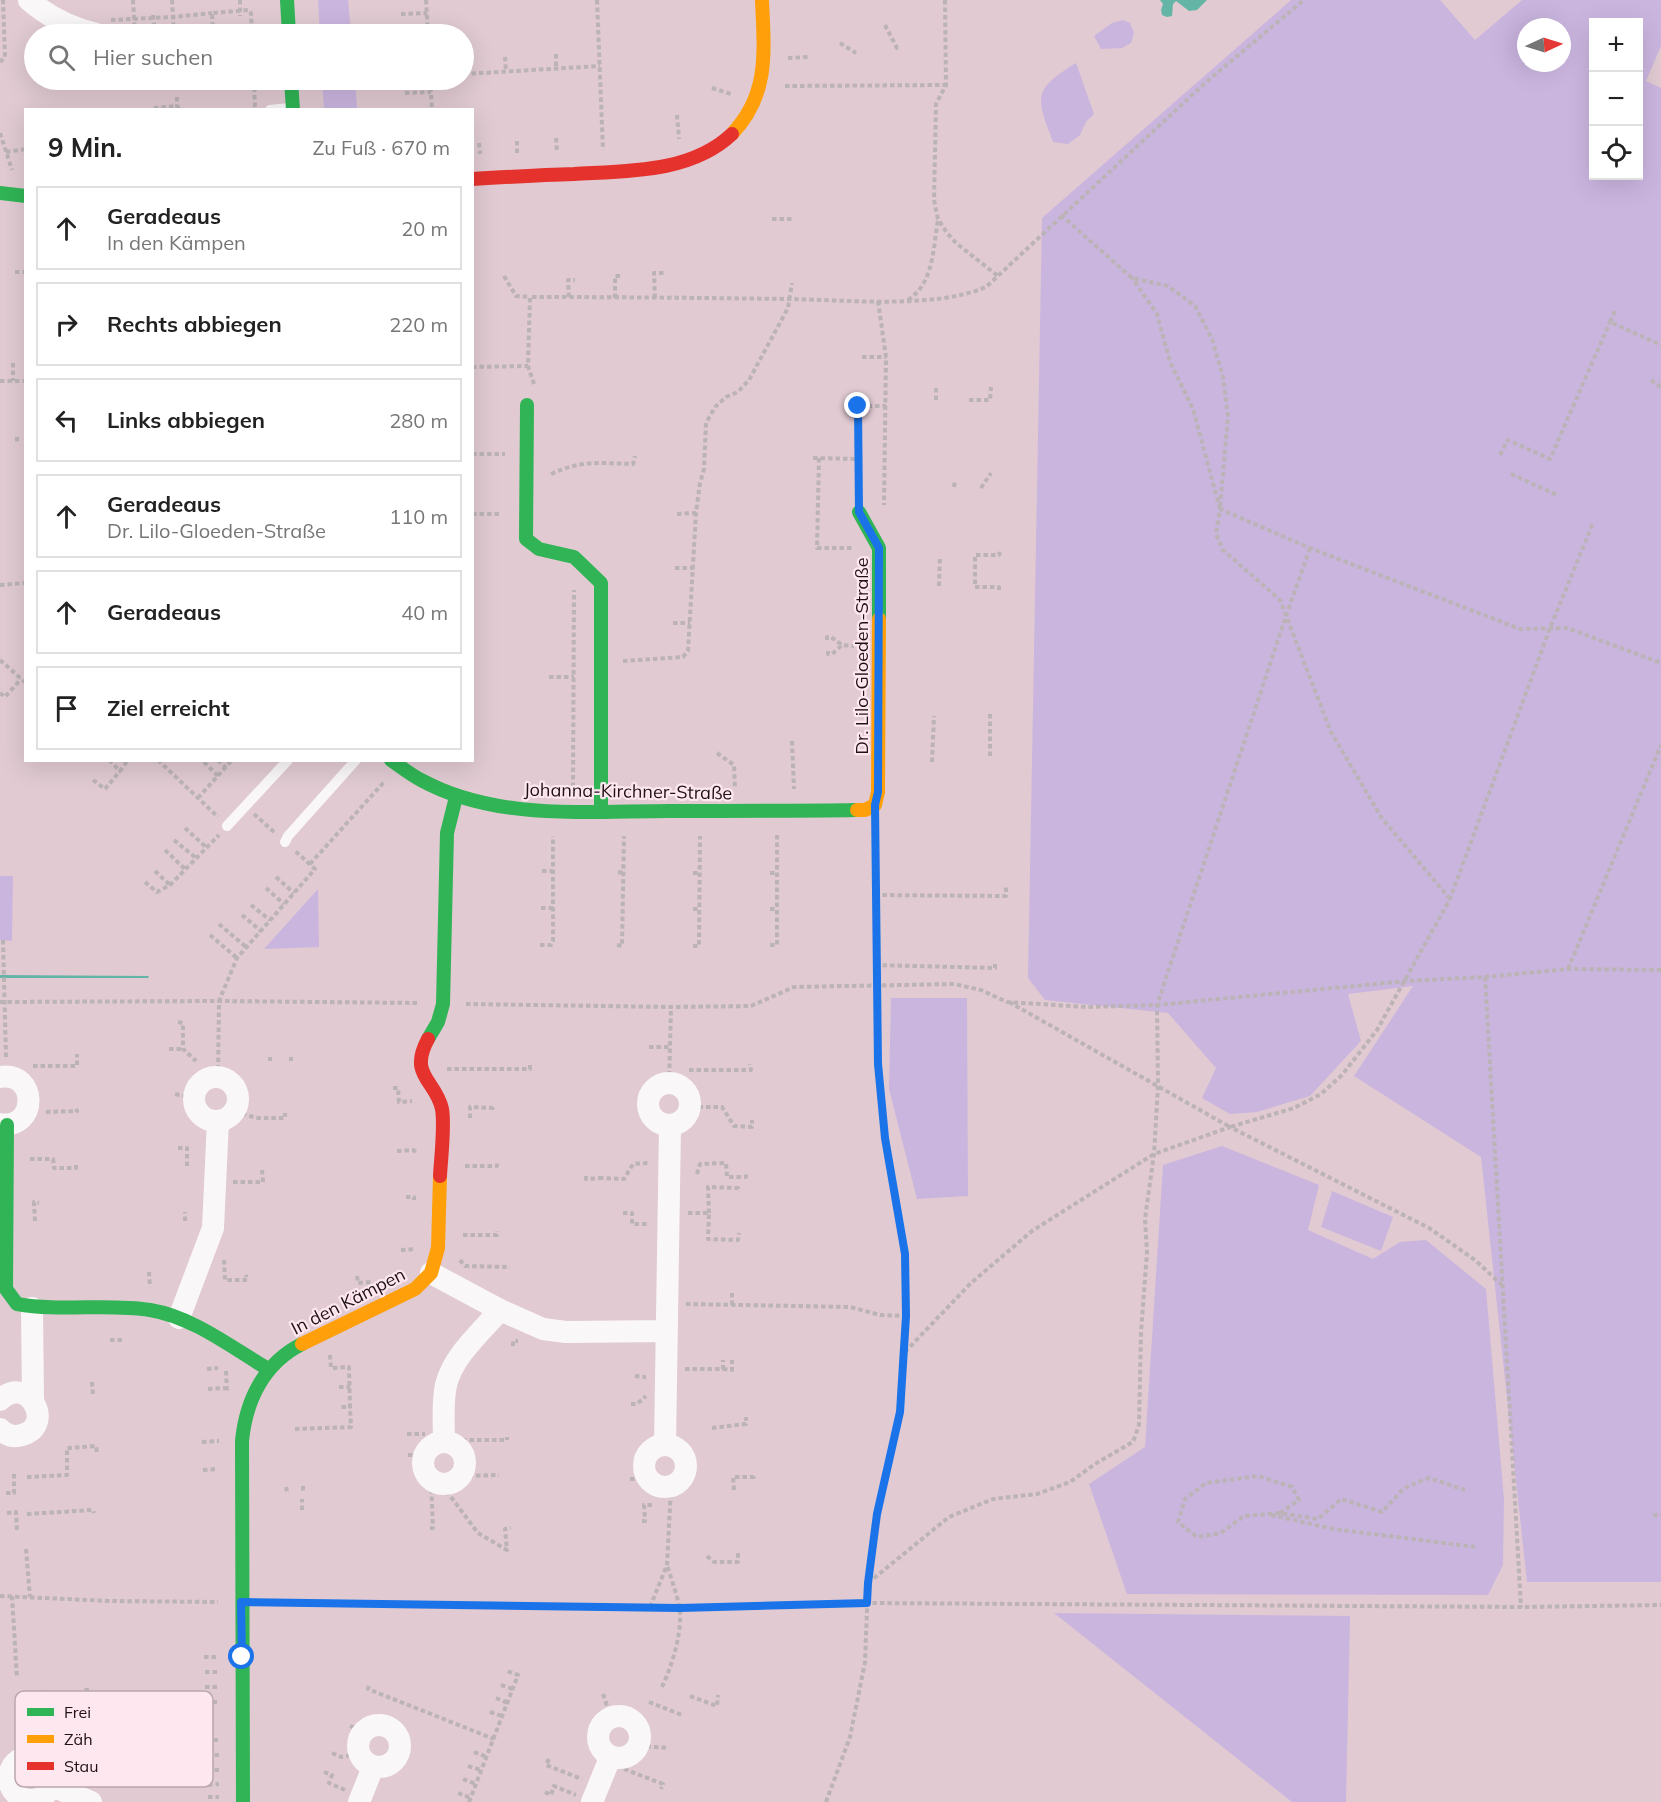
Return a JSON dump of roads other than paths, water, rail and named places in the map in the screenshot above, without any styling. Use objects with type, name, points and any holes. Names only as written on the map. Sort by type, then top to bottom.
[{"type":"street","points":[[29,0],[41,10],[66,23],[73,24]]},
{"type":"street","points":[[287,0],[288,24]]},
{"type":"street","points":[[474,178],[604,172],[681,162],[705,154],[728,139],[744,121],[754,103],[760,86],[763,59],[762,0]]},
{"type":"street","points":[[292,90],[293,108]]},
{"type":"street","points":[[0,193],[24,196]]},
{"type":"street","points":[[527,405],[526,539],[539,549],[574,557],[601,583],[601,811]]},
{"type":"street","name":"Dr. Lilo-Gloeden-Straße","points":[[859,512],[879,548],[878,792],[875,805]]},
{"type":"street","name":"Johanna-Kirchner-Straße","points":[[394,764],[416,778],[456,797],[502,807],[554,811],[795,811],[865,810],[875,805]]},
{"type":"street","name":"In den Kämpen","points":[[243,1802],[241,1602],[244,1420],[256,1390],[268,1369],[296,1347],[415,1289],[430,1273],[438,1248],[439,1235],[442,1110],[439,1100],[427,1082],[421,1059],[423,1046],[438,1021],[443,1004],[447,833],[456,797]]},
{"type":"street","points":[[3,1077],[18,1079],[27,1088],[30,1100],[27,1112],[18,1122],[3,1125],[6,1290],[17,1305],[32,1308],[151,1310],[178,1318],[268,1369]]},
{"type":"street","points":[[178,1318],[211,1236],[215,1183],[226,1116],[238,1103],[233,1085],[228,1080],[218,1077],[202,1082],[197,1089],[184,1096],[207,1119],[226,1116]]},
{"type":"street","points":[[669,1083],[682,1087],[690,1100],[691,1107],[687,1116],[680,1123],[670,1126],[660,1124],[652,1118],[648,1108],[648,1098],[654,1089],[669,1083]]},
{"type":"street","points":[[665,1445],[670,1126]]},
{"type":"street","points":[[430,1273],[543,1329],[566,1332],[667,1330]]},
{"type":"street","points":[[0,1429],[12,1436],[18,1436],[30,1431],[36,1425],[38,1416],[33,1400],[32,1308]]},
{"type":"street","points":[[444,1441],[444,1395],[449,1374],[469,1346],[501,1310]]},
{"type":"street","points":[[0,1400],[8,1394],[15,1393],[33,1400]]},
{"type":"street","points":[[444,1441],[456,1444],[464,1454],[466,1465],[445,1480],[423,1469],[415,1455],[436,1442],[444,1441]]},
{"type":"street","points":[[665,1445],[676,1448],[684,1456],[686,1467],[683,1478],[671,1487],[659,1486],[639,1479],[647,1457],[655,1448],[665,1445]]},
{"type":"street","points":[[622,1716],[632,1720],[641,1736],[639,1746],[632,1755],[609,1760],[597,1740],[599,1728],[611,1717],[622,1716]]},
{"type":"street","points":[[360,1799],[365,1760],[357,1742],[356,1728],[382,1725],[392,1729],[399,1738],[400,1750],[395,1761],[384,1767],[365,1760]]},
{"type":"street","points":[[594,1796],[609,1760]]},
{"type":"street","points":[[15,1763],[5,1781],[20,1797],[33,1800],[46,1794],[51,1787]]},
{"type":"street","points":[[54,1787],[91,1802]]},
{"type":"lane","points":[[227,826],[286,762]]},
{"type":"lane","points":[[285,842],[354,762]]}]
